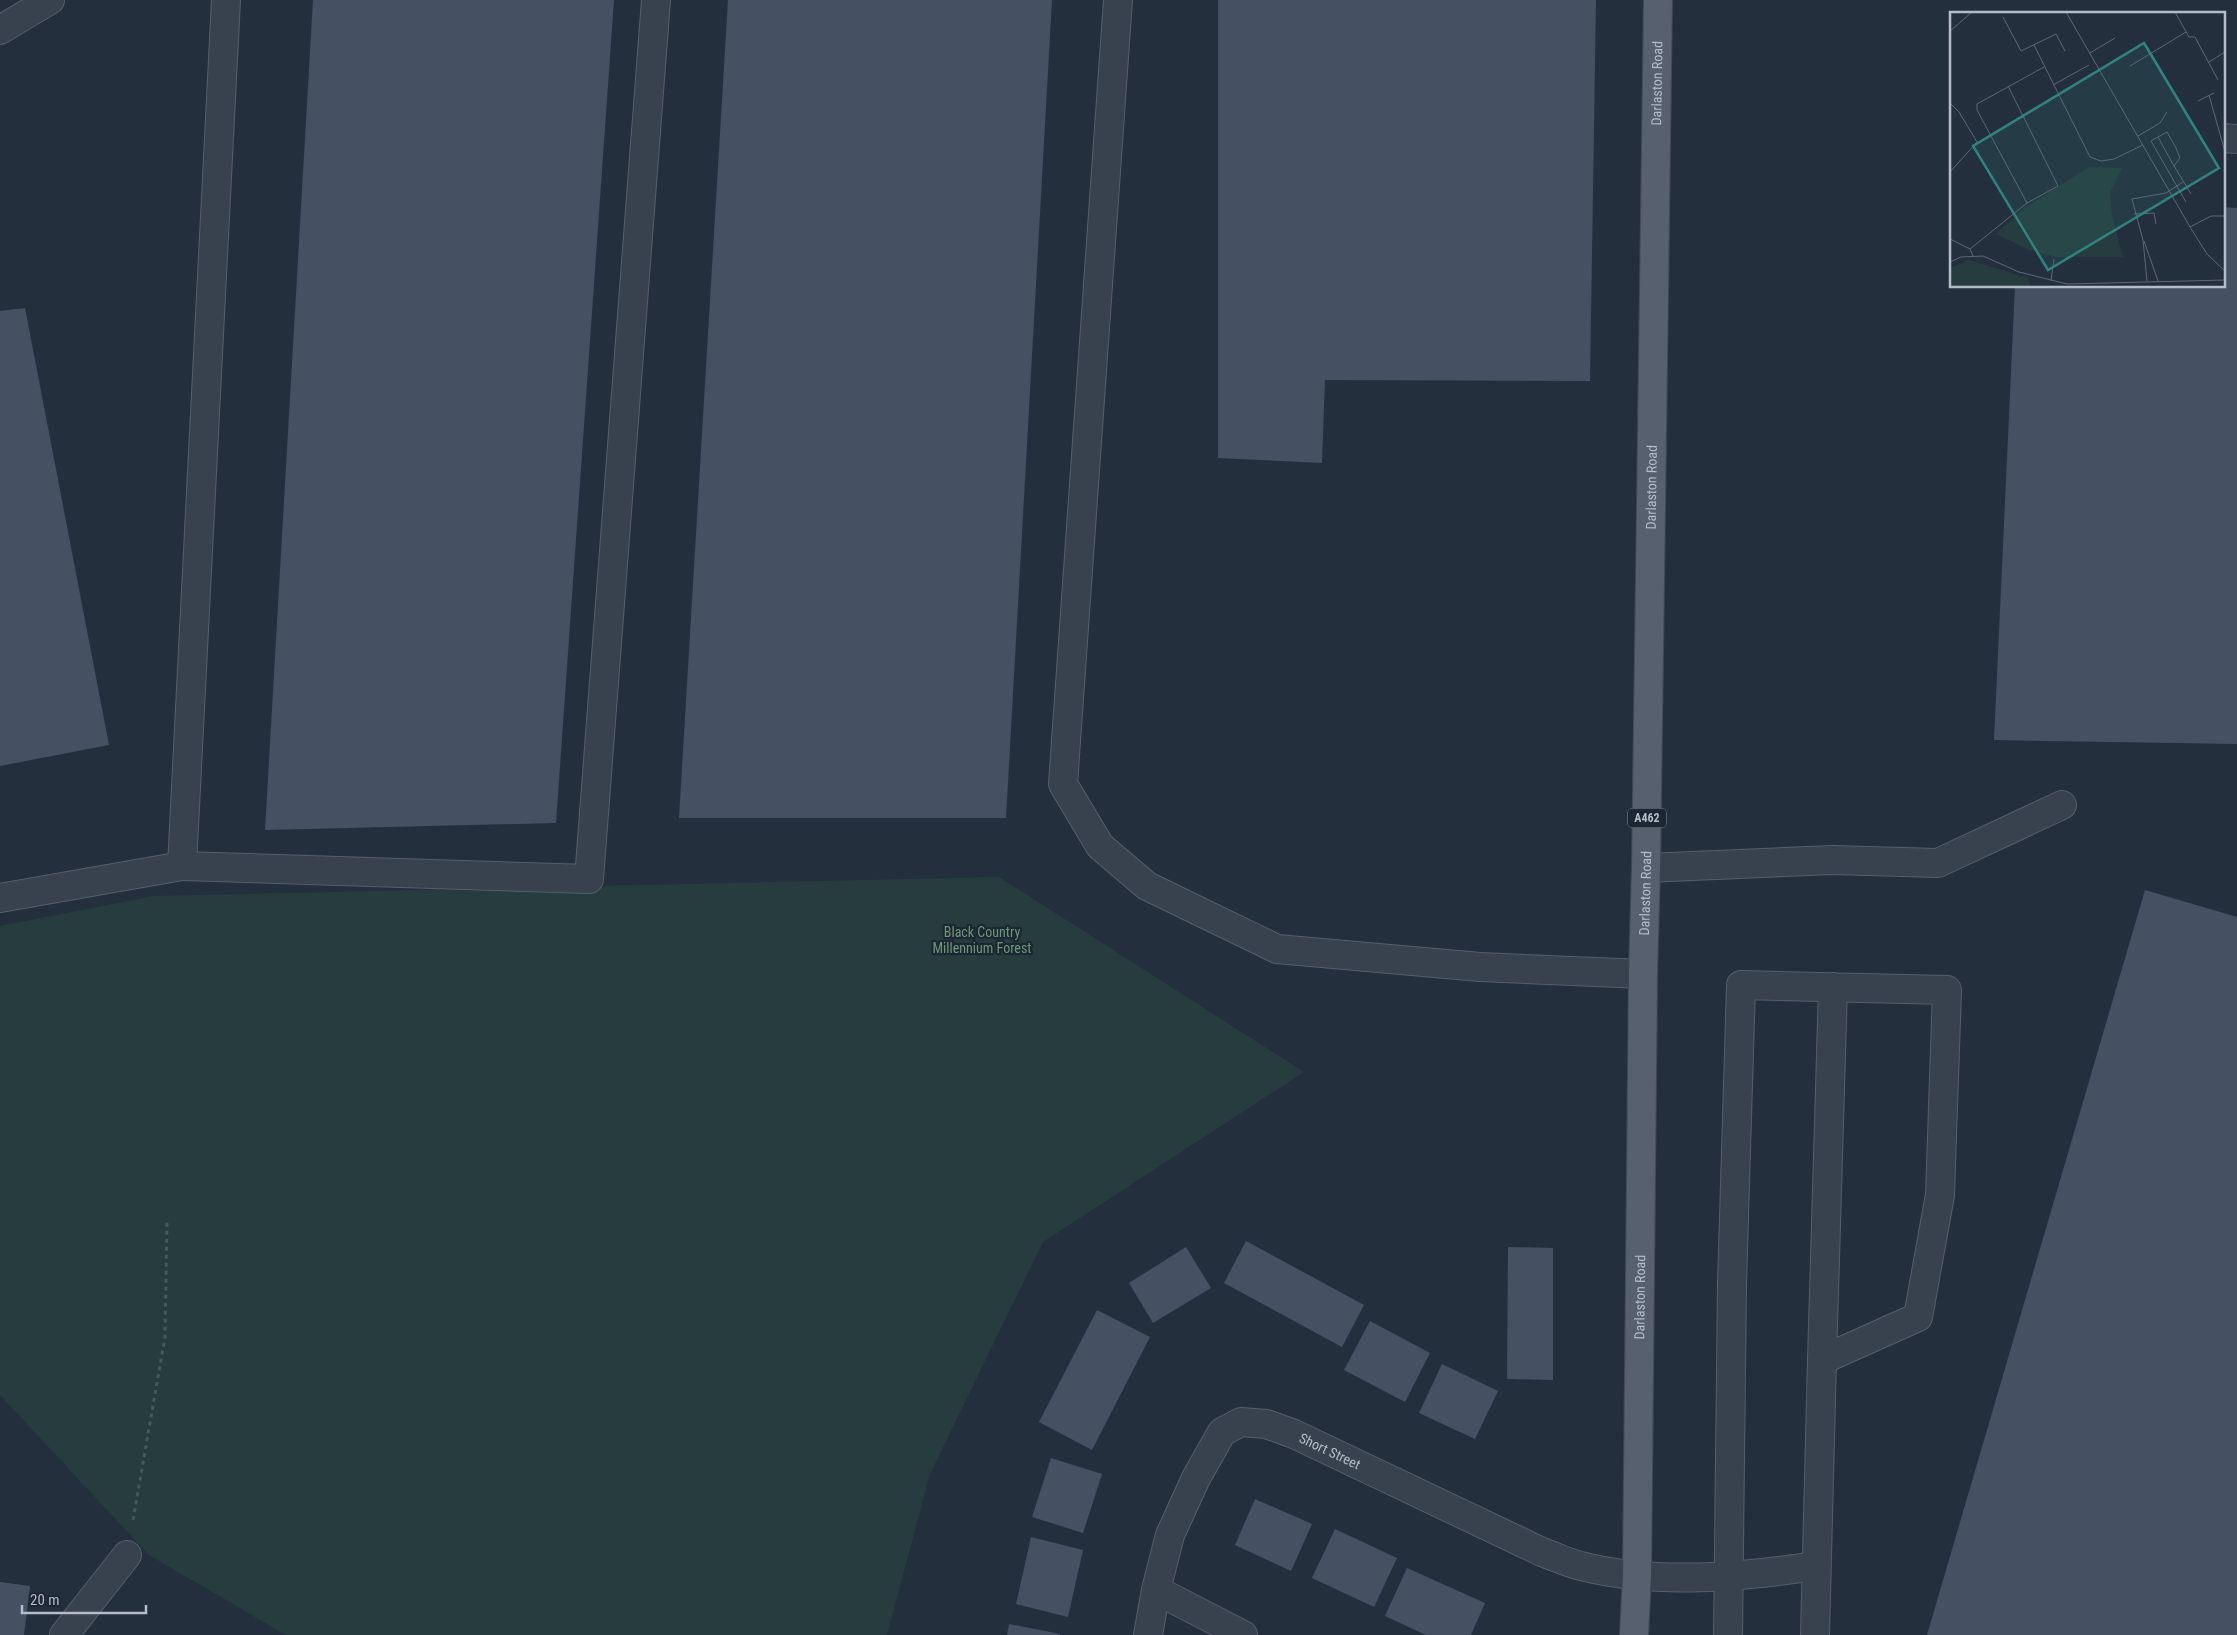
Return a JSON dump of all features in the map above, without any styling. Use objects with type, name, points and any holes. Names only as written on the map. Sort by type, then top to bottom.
[{"type":"main road","name":"Darlaston Road","points":[[1634,1635],[1637,1576],[1643,974],[1658,0]]},
{"type":"street","points":[[0,30],[50,0]]},
{"type":"street","points":[[182,866],[226,0]]},
{"type":"street","points":[[0,898],[182,866],[589,879],[656,0]]},
{"type":"street","points":[[1118,0],[1063,784],[1100,846],[1147,886],[1277,949],[1480,967],[1643,974]]},
{"type":"street","points":[[2224,138],[2237,138]]},
{"type":"street","points":[[1646,868],[1833,860],[1938,863],[2062,805]]},
{"type":"street","points":[[1728,1635],[1732,1284],[1740,985],[1947,990],[1940,1195],[1918,1317],[1822,1360]]},
{"type":"street","points":[[1814,1635],[1833,987]]},
{"type":"street","name":"Short Street","points":[[1148,1635],[1156,1590],[1170,1536],[1196,1478],[1222,1432],[1241,1422],[1266,1424],[1294,1434],[1542,1552],[1584,1567],[1637,1576],[1761,1574],[1815,1566]]},
{"type":"street","points":[[64,1635],[127,1555]]},
{"type":"street","points":[[1156,1590],[1243,1635]]},
{"type":"path","points":[[127,1555],[165,1337],[167,1220]]},
{"type":"green space","name":"Black Country Millennium Forest","points":[[999,877],[1304,1072],[1043,1242],[930,1474],[887,1635],[286,1635],[149,1555],[0,1395],[0,926],[154,896]]},
{"type":"building","points":[[313,0],[614,0],[556,823],[265,830]]},
{"type":"building","points":[[728,0],[1052,0],[1006,818],[679,818]]},
{"type":"building","points":[[1218,0],[1596,0],[1590,381],[1325,380],[1322,463],[1218,458]]},
{"type":"building","points":[[2224,207],[2237,208],[2237,744],[1994,740],[2015,288],[2224,288]]},
{"type":"building","points":[[25,308],[109,745],[0,766],[0,311]]},
{"type":"building","points":[[2145,890],[2237,917],[2237,1635],[1927,1635]]},
{"type":"building","points":[[1246,1241],[1364,1305],[1342,1347],[1224,1283]]},
{"type":"building","points":[[1186,1247],[1211,1288],[1153,1323],[1129,1283]]},
{"type":"building","points":[[1508,1247],[1553,1248],[1553,1380],[1507,1379]]},
{"type":"building","points":[[1097,1310],[1150,1337],[1092,1450],[1039,1422]]},
{"type":"building","points":[[1370,1321],[1430,1353],[1405,1402],[1344,1370]]},
{"type":"building","points":[[1442,1364],[1498,1391],[1475,1439],[1419,1413]]},
{"type":"building","points":[[1051,1458],[1102,1474],[1083,1533],[1032,1517]]},
{"type":"building","points":[[1255,1499],[1312,1524],[1291,1571],[1235,1545]]},
{"type":"building","points":[[1335,1529],[1397,1558],[1374,1607],[1312,1578]]},
{"type":"building","points":[[1031,1537],[1083,1550],[1068,1617],[1016,1604]]},
{"type":"building","points":[[1407,1568],[1485,1603],[1471,1635],[1426,1635],[1385,1616]]},
{"type":"building","points":[[0,1582],[30,1586],[24,1635],[0,1635]]},
{"type":"building","points":[[1009,1624],[1060,1634],[1060,1635],[1007,1635]]}]
